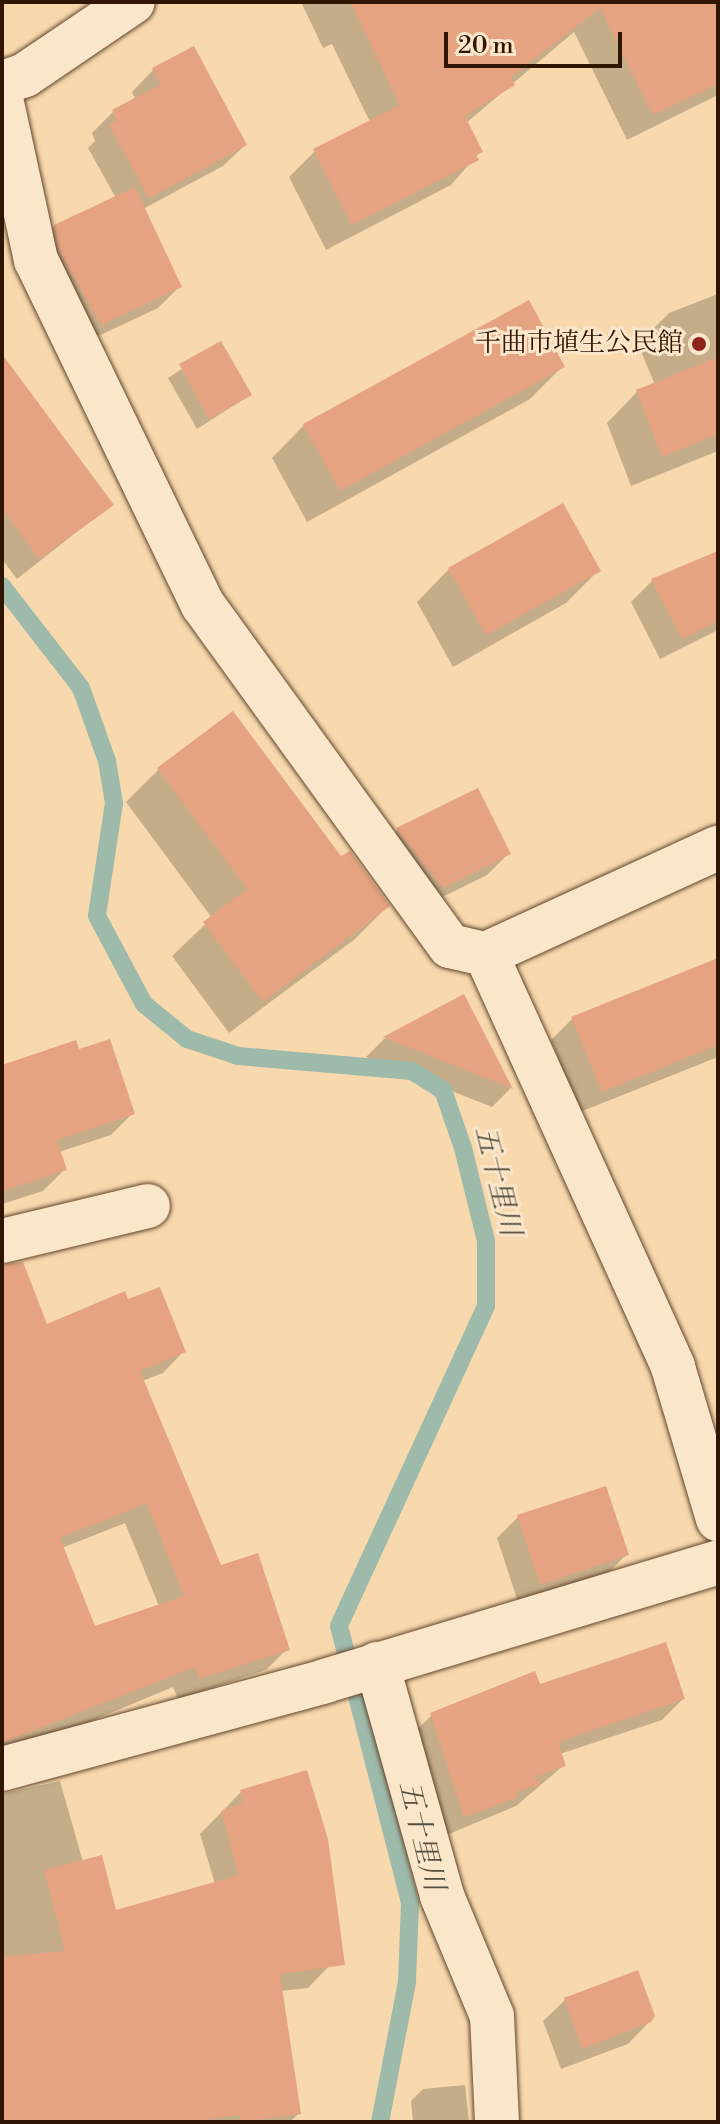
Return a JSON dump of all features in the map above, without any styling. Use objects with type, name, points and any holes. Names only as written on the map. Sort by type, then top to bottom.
[{"type":"street","points":[[2,83],[25,75],[133,2]]},
{"type":"street","points":[[2,103],[36,260],[203,605],[450,946],[486,954],[718,848]]},
{"type":"street","points":[[486,954],[673,1367],[718,1519]]},
{"type":"street","points":[[2,1241],[148,1206]]},
{"type":"street","points":[[2,1769],[325,1681],[718,1562]]},
{"type":"street","points":[[374,1665],[442,1896],[492,2016],[497,2122]]},
{"type":"building","points":[[350,2],[718,2],[718,84],[653,115],[600,8],[511,77],[515,85],[465,116],[483,152],[476,155],[479,160],[352,225],[313,149],[400,105]]},
{"type":"building","points":[[194,46],[247,145],[149,198],[109,125],[117,121],[112,110],[161,84],[152,68]]},
{"type":"building","points":[[135,187],[182,287],[101,325],[60,252],[54,225]]},
{"type":"building","points":[[529,300],[565,367],[340,491],[303,424]]},
{"type":"building","points":[[221,341],[252,395],[209,419],[179,364]]},
{"type":"building","points":[[2,354],[114,505],[39,559],[2,508]]},
{"type":"building","name":"千曲市埴生公民館","points":[[718,357],[718,434],[662,457],[636,390]]},
{"type":"building","points":[[563,503],[601,571],[486,635],[448,568]]},
{"type":"building","points":[[718,551],[718,621],[682,639],[651,579]]},
{"type":"building","points":[[233,711],[341,856],[350,851],[390,906],[263,1002],[203,922],[247,889],[157,768]]},
{"type":"building","points":[[478,788],[511,854],[443,888],[396,828]]},
{"type":"building","points":[[718,958],[718,1045],[602,1092],[571,1017]]},
{"type":"building","points":[[464,994],[513,1089],[383,1037]]},
{"type":"building","points":[[110,1039],[135,1114],[57,1140],[67,1170],[2,1191],[2,1065],[76,1040],[79,1049]]},
{"type":"building","points":[[23,1262],[47,1324],[125,1291],[128,1299],[160,1287],[186,1352],[140,1371],[221,1565],[258,1553],[290,1650],[199,1679],[195,1667],[2,1743],[2,1265]],"holes":[[[147,1503],[184,1596],[95,1626],[60,1538]]]},
{"type":"building","points":[[606,1486],[629,1555],[540,1585],[517,1515]]},
{"type":"building","points":[[666,1642],[685,1699],[558,1742],[566,1766],[536,1776],[540,1785],[516,1792],[518,1797],[464,1817],[430,1713],[535,1671],[540,1684]]},
{"type":"building","points":[[307,1770],[328,1839],[345,1965],[280,1974],[301,2114],[241,2122],[240,2115],[190,2122],[2,2122],[2,1957],[65,1951],[44,1870],[102,1855],[116,1910],[239,1875],[221,1811],[243,1803],[240,1790]]},
{"type":"building","points":[[638,1970],[655,2016],[651,2022],[582,2049],[564,1998]]},
{"type":"waterway","name":"五十里川","points":[[2,586],[81,688],[107,761],[114,803],[97,916],[144,1004],[187,1039],[238,1056],[412,1071],[443,1090],[463,1148],[486,1241],[486,1306],[339,1626],[410,1903],[407,1982],[380,2122]]},
{"type":"place","name":"千曲市埴生公民館","points":[[699,344]]}]
